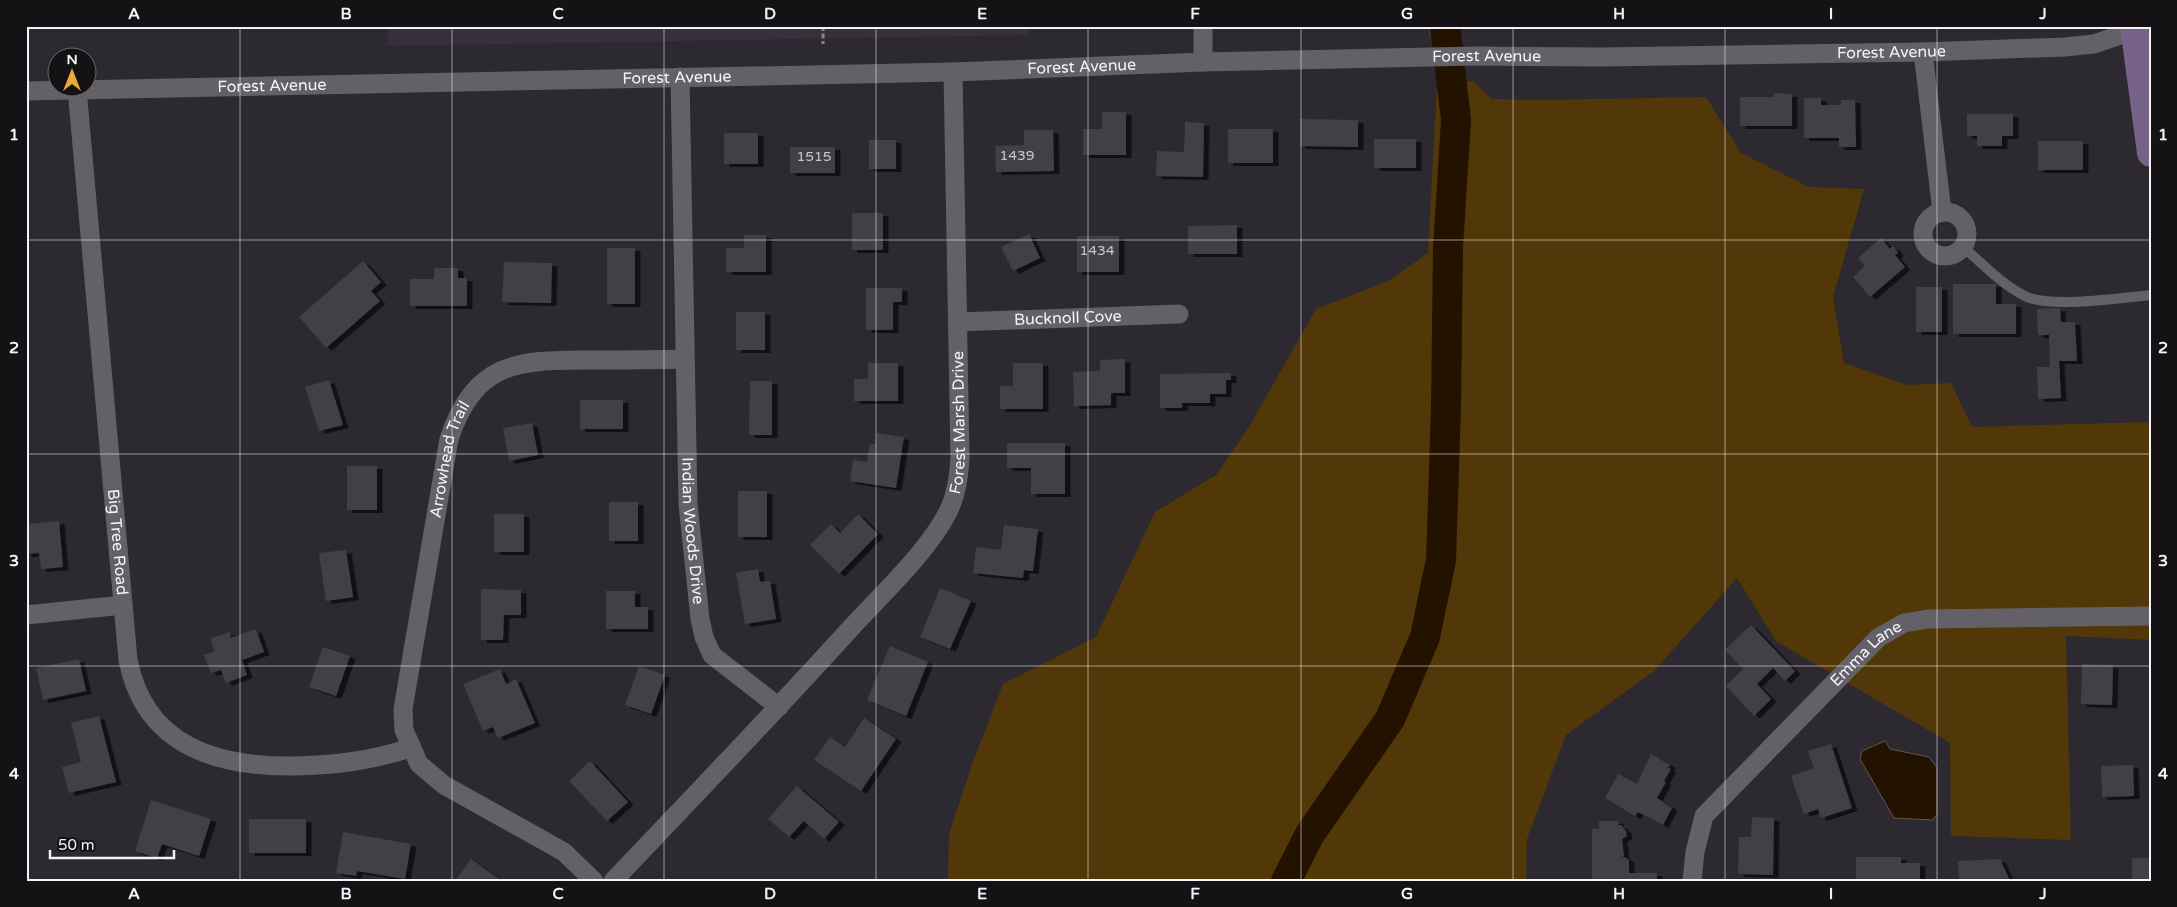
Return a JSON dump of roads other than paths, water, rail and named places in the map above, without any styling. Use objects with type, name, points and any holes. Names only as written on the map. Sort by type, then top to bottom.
[{"type":"street","points":[[1203,26],[1203,62]]},
{"type":"street","points":[[2137,30],[2151,153]]},
{"type":"street","name":"Forest Avenue","points":[[98,89],[953,72],[1203,62],[1476,56],[1604,57],[1923,52],[2065,47],[2094,44],[2137,30]]},
{"type":"street","points":[[1923,52],[1942,212]]},
{"type":"street","name":"Forest Marsh Drive","points":[[779,707],[933,537],[949,510],[958,481],[960,456],[953,72]]},
{"type":"street","name":"Indian Woods Drive","points":[[680,77],[688,504],[704,637],[712,655],[779,707]]},
{"type":"street","name":"Forest Avenue","points":[[26,91],[48,90]]},
{"type":"street","name":"Big Tree Road","points":[[77,98],[128,660],[138,696],[152,718],[170,734],[195,751],[226,761],[255,766],[332,765],[376,759],[410,748]]},
{"type":"street","points":[[1942,212],[1958,216],[1964,222],[1967,239],[1963,247],[1948,256],[1932,252],[1926,245],[1924,229],[1927,221],[1942,212]]},
{"type":"street","name":"Bucknoll Cove","points":[[958,322],[1179,314]]},
{"type":"street","name":"Arrowhead Trail","points":[[410,748],[404,730],[403,709],[449,439],[463,404],[482,384],[501,370],[520,364],[552,360],[684,359]]},
{"type":"street","points":[[26,615],[123,605]]},
{"type":"street","name":"Emma Lane","points":[[1692,881],[1695,852],[1704,816],[1878,638],[1904,623],[1928,620],[2151,616]]},
{"type":"street","points":[[613,881],[779,707]]},
{"type":"street","points":[[410,748],[419,764],[444,785],[564,852],[594,881]]},
{"type":"lane","points":[[1963,247],[2004,282],[2028,297],[2049,301],[2151,295]]},
{"type":"waterway","points":[[1286,881],[1310,834],[1390,719],[1425,637],[1441,560],[1446,408],[1448,248],[1456,120],[1445,26]]}]
